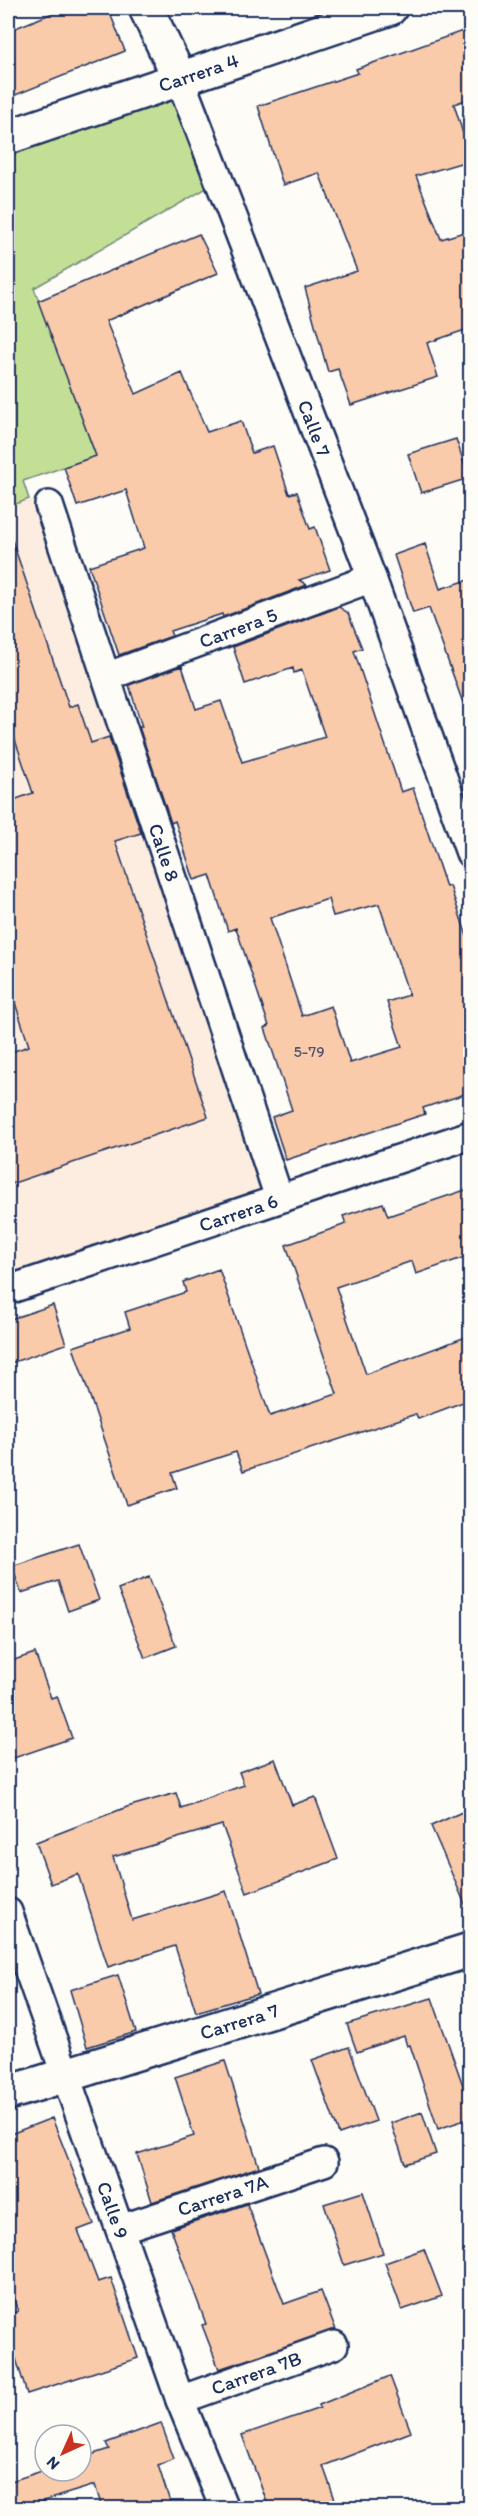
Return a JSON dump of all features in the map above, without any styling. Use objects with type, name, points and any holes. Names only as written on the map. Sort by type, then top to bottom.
[{"type":"street","name":"Calle 7","points":[[146,8],[180,79],[372,578],[471,853]]},
{"type":"street","name":"Carrera 4","points":[[8,137],[390,8]]},
{"type":"street","name":"Calle 8","points":[[49,505],[279,1198]]},
{"type":"street","name":"Carrera 5","points":[[106,677],[372,578]]},
{"type":"street","name":"Carrera 6","points":[[8,1290],[471,1135]]},
{"type":"street","name":"Calle 9","points":[[8,1912],[180,2400],[224,2508]]},
{"type":"street","name":"Carrera 7","points":[[8,2093],[471,1950]]},
{"type":"street","name":"Carrera 7A","points":[[120,2229],[324,2162]]},
{"type":"street","name":"Carrera 7B","points":[[180,2400],[334,2345]]},
{"type":"shaded area","points":[[29,499],[49,505],[279,1198],[8,1290],[8,507]]},
{"type":"green space","points":[[180,79],[219,181],[34,288],[96,456],[23,481],[29,499],[8,507],[8,137]]},
{"type":"building","points":[[65,8],[108,8],[125,51],[8,98],[8,31]]},
{"type":"building","points":[[471,28],[471,98],[454,104],[471,160],[416,176],[441,239],[471,230],[471,328],[427,343],[438,377],[351,405],[338,369],[328,372],[305,288],[357,271],[319,173],[283,185],[258,106],[358,73],[356,69]]},
{"type":"building","points":[[199,234],[218,273],[106,321],[136,394],[182,373],[207,432],[241,421],[252,453],[273,446],[289,494],[297,492],[310,529],[315,527],[330,570],[299,580],[307,585],[223,617],[222,614],[170,631],[172,636],[119,655],[89,566],[144,548],[126,490],[77,506],[64,467],[96,456],[38,301]]},
{"type":"building","points":[[456,439],[469,478],[421,493],[408,454]]},
{"type":"building","points":[[12,540],[69,707],[78,704],[91,743],[109,737],[141,833],[115,841],[208,1117],[8,1185],[8,1053],[29,1046],[8,981],[8,802],[33,793],[8,719],[8,541]]},
{"type":"building","points":[[425,544],[440,589],[471,579],[471,713],[467,714],[429,608],[413,613],[394,555]]},
{"type":"building","points":[[339,607],[348,613],[362,648],[354,651],[401,792],[413,788],[446,887],[450,886],[471,948],[471,1092],[423,1108],[425,1114],[286,1160],[272,1117],[292,1110],[265,1028],[269,1026],[236,928],[228,931],[210,875],[194,880],[175,821],[171,823],[139,727],[142,727],[129,685],[182,666],[196,709],[221,701],[242,762],[325,737],[302,670],[294,673],[293,668],[245,684],[233,647]],"holes":[[[328,899],[333,916],[379,904],[409,995],[387,1002],[402,1047],[350,1063],[331,1006],[302,1016],[270,918]]]},
{"type":"building","points":[[471,1188],[471,1255],[416,1274],[412,1261],[336,1287],[366,1374],[471,1335],[471,1399],[418,1419],[416,1414],[243,1471],[236,1452],[172,1473],[177,1488],[127,1505],[73,1347],[130,1328],[125,1312],[186,1292],[183,1282],[219,1269],[270,1416],[337,1394],[286,1245],[346,1224],[343,1216],[383,1203],[388,1216]]},
{"type":"building","points":[[53,1305],[66,1344],[8,1364],[8,1320]]},
{"type":"building","points":[[79,1544],[99,1600],[68,1611],[58,1581],[21,1593],[12,1566]]},
{"type":"building","points":[[149,1577],[176,1646],[145,1658],[118,1589]]},
{"type":"building","points":[[35,1653],[51,1698],[57,1696],[72,1738],[8,1760],[8,1662]]},
{"type":"building","points":[[275,1759],[292,1805],[315,1797],[338,1859],[247,1893],[222,1825],[113,1857],[132,1920],[226,1891],[258,1994],[196,2012],[175,1946],[108,1967],[78,1874],[51,1884],[36,1842],[127,1807],[176,1793],[181,1808],[244,1785],[239,1772]]},
{"type":"building","points":[[471,1808],[471,1918],[431,1826]]},
{"type":"building","points":[[118,1975],[136,2032],[87,2047],[70,1990]]},
{"type":"building","points":[[432,1998],[471,2108],[471,2118],[438,2129],[410,2045],[407,2046],[404,2036],[357,2052],[347,2024]]},
{"type":"building","points":[[349,2047],[376,2121],[339,2134],[312,2060]]},
{"type":"building","points":[[225,2061],[259,2167],[152,2202],[137,2154],[194,2136],[175,2077]]},
{"type":"building","points":[[422,2112],[436,2154],[405,2164],[391,2123]]},
{"type":"building","points":[[52,2118],[94,2224],[78,2230],[98,2282],[111,2278],[138,2358],[27,2394],[8,2333],[8,2315],[18,2311],[8,2284],[8,2135]]},
{"type":"building","points":[[363,2192],[383,2253],[344,2265],[324,2204]]},
{"type":"building","points":[[247,2204],[284,2304],[321,2291],[336,2330],[219,2369],[202,2325],[206,2324],[171,2229]]},
{"type":"building","points":[[424,2249],[442,2296],[402,2310],[385,2263]]},
{"type":"building","points":[[390,2376],[411,2432],[323,2466],[338,2508],[269,2508],[242,2435],[320,2408],[319,2405]]},
{"type":"building","points":[[161,2423],[174,2459],[158,2465],[172,2508],[102,2508],[95,2485],[21,2508],[8,2508],[8,2482],[33,2474],[33,2483],[93,2483],[93,2454],[109,2449],[106,2443]]}]
